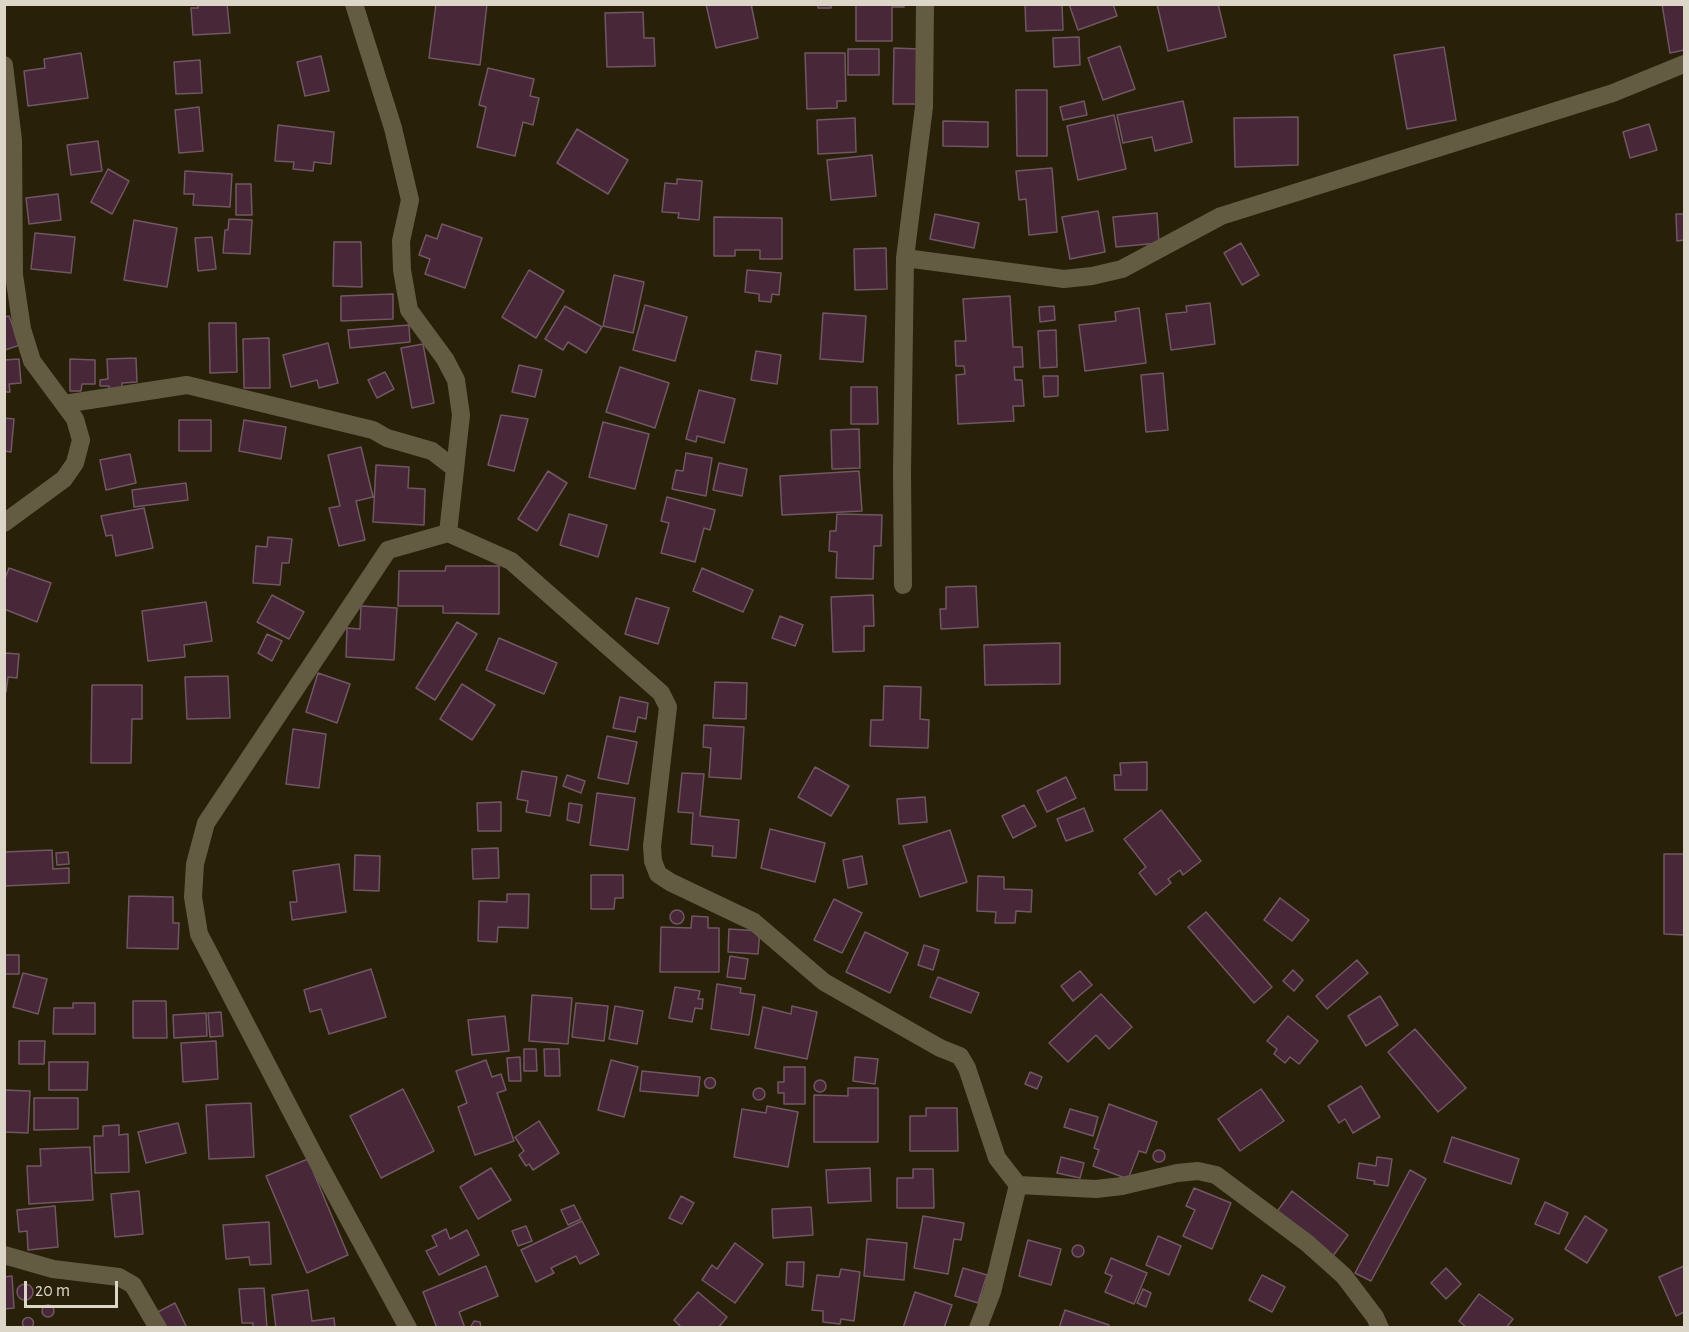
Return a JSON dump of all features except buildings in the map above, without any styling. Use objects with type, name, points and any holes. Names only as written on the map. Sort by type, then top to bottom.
[{"type":"street","points":[[354,4],[393,128],[410,200],[401,241],[402,270],[409,310],[445,359],[456,381],[461,415],[448,533]]},
{"type":"street","points":[[903,585],[905,258],[924,107],[926,4]]},
{"type":"street","points":[[905,258],[1064,279],[1092,276],[1122,269],[1221,216],[1613,93],[1684,64]]},
{"type":"street","points":[[4,65],[13,140],[14,275],[22,329],[32,361],[75,419],[81,440],[75,463],[64,479],[4,523]]},
{"type":"street","points":[[64,404],[187,385],[373,430],[387,438],[432,451],[454,468]]},
{"type":"street","points":[[408,1328],[314,1155],[199,934],[193,897],[195,864],[207,824],[388,550],[448,533],[511,561],[661,693],[668,707],[652,846],[653,861],[658,874],[754,922],[824,982],[940,1048],[960,1056],[967,1068],[997,1158],[1018,1185],[1096,1189],[1122,1186],[1176,1173],[1198,1171],[1216,1174],[1307,1244],[1344,1276],[1375,1317],[1380,1328]]},
{"type":"street","points":[[978,1328],[992,1292],[1018,1185]]},
{"type":"street","points":[[4,1255],[53,1269],[119,1277],[133,1285],[158,1328]]}]
